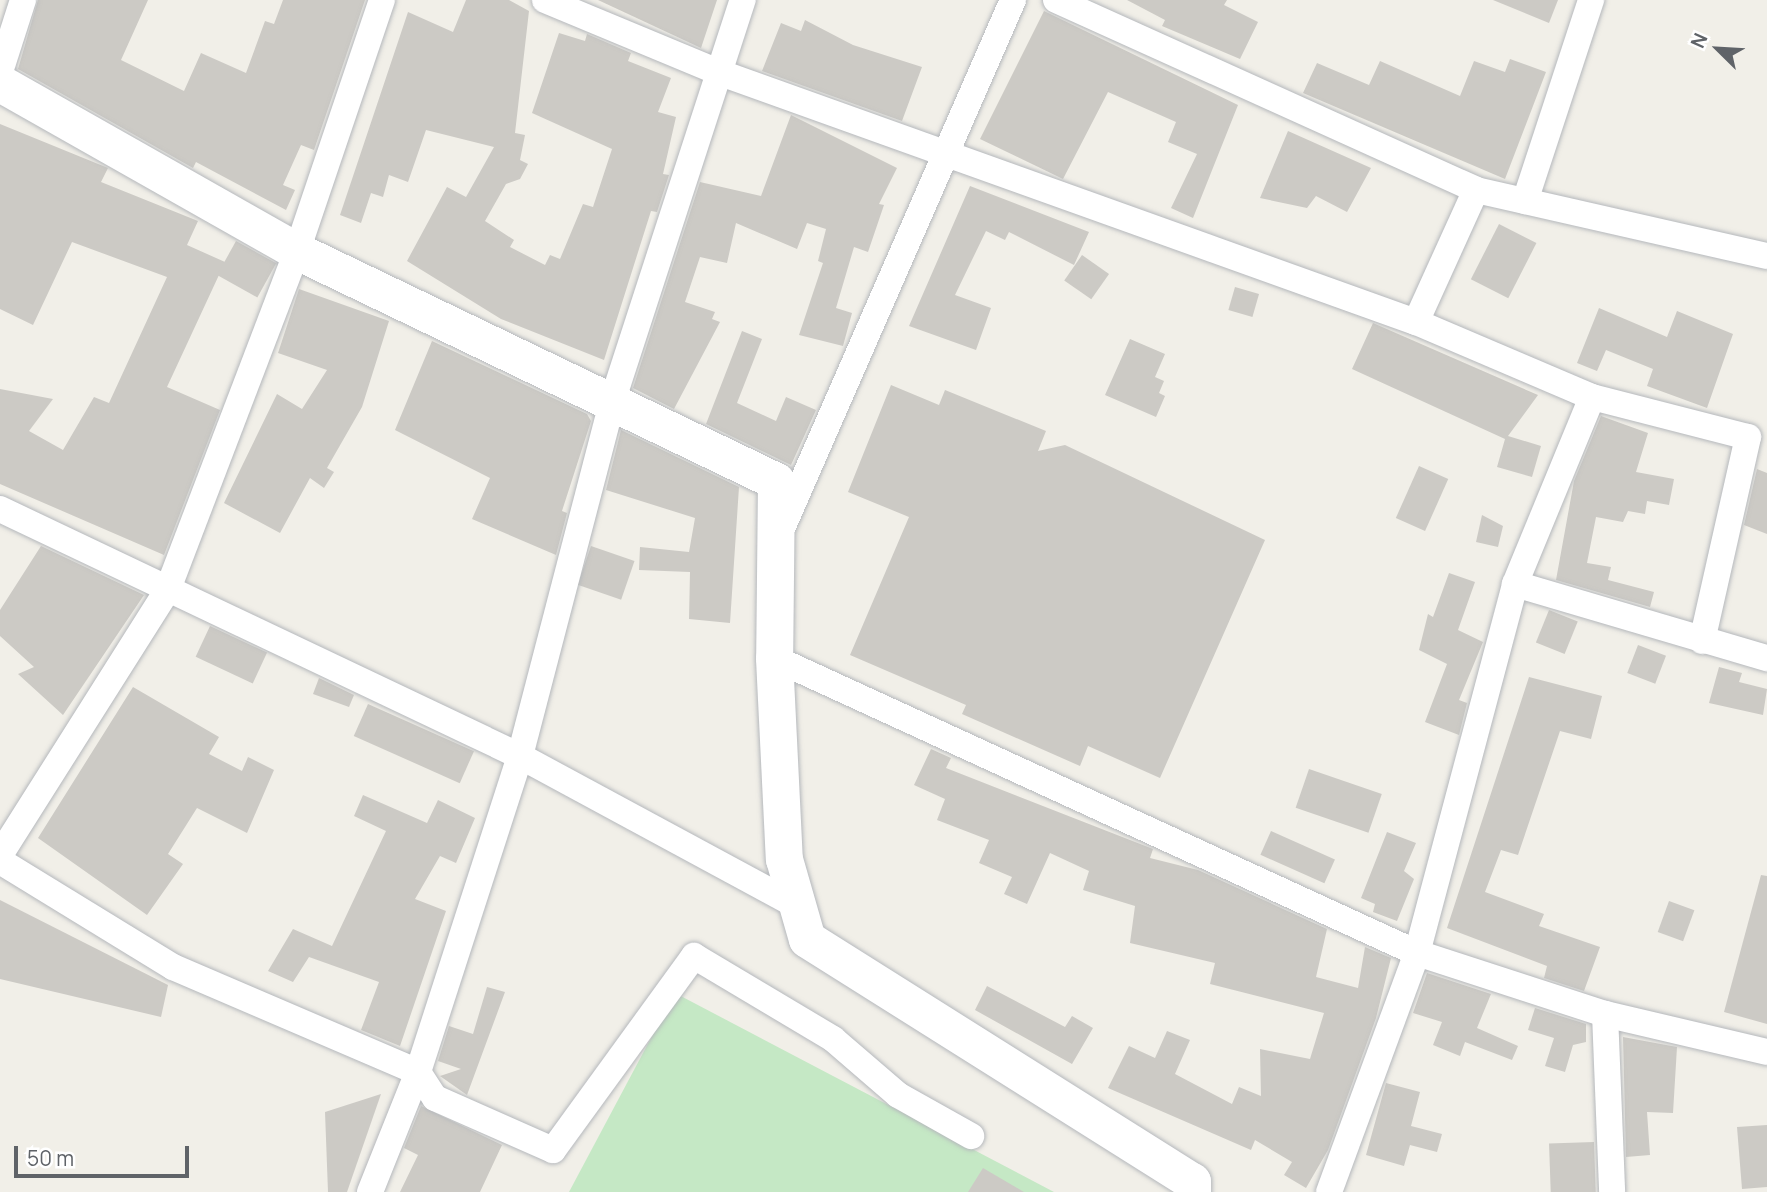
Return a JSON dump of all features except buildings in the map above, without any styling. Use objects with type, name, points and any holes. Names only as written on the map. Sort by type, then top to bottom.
[{"type":"street","points":[[0,72],[23,0]]},
{"type":"street","points":[[0,855],[168,589],[298,251],[382,0]]},
{"type":"street","points":[[545,0],[718,72],[1416,322],[1592,397],[1748,437],[1702,641]]},
{"type":"street","points":[[370,1192],[418,1072],[520,756],[613,399],[743,0]]},
{"type":"street","points":[[777,541],[1013,0]]},
{"type":"street","points":[[1056,0],[1476,190],[1767,256]]},
{"type":"street","points":[[1525,201],[1591,0]]},
{"type":"street","points":[[0,83],[298,251],[613,399],[775,481],[777,541],[774,658],[784,859],[807,939],[1192,1181],[1192,1192]]},
{"type":"street","points":[[1416,322],[1476,190]]},
{"type":"street","points":[[1329,1192],[1417,953],[1515,584],[1592,397]]},
{"type":"street","points":[[0,509],[520,756],[796,905]]},
{"type":"street","points":[[1515,584],[1767,658]]},
{"type":"street","points":[[774,658],[1417,953],[1605,1014],[1767,1052]]},
{"type":"street","points":[[0,861],[173,967],[418,1072],[435,1098],[553,1150],[694,956],[833,1039],[898,1095],[971,1136]]},
{"type":"street","points":[[1605,1014],[1612,1192]]},
{"type":"green space","points":[[675,993],[1054,1192],[569,1192]]}]
